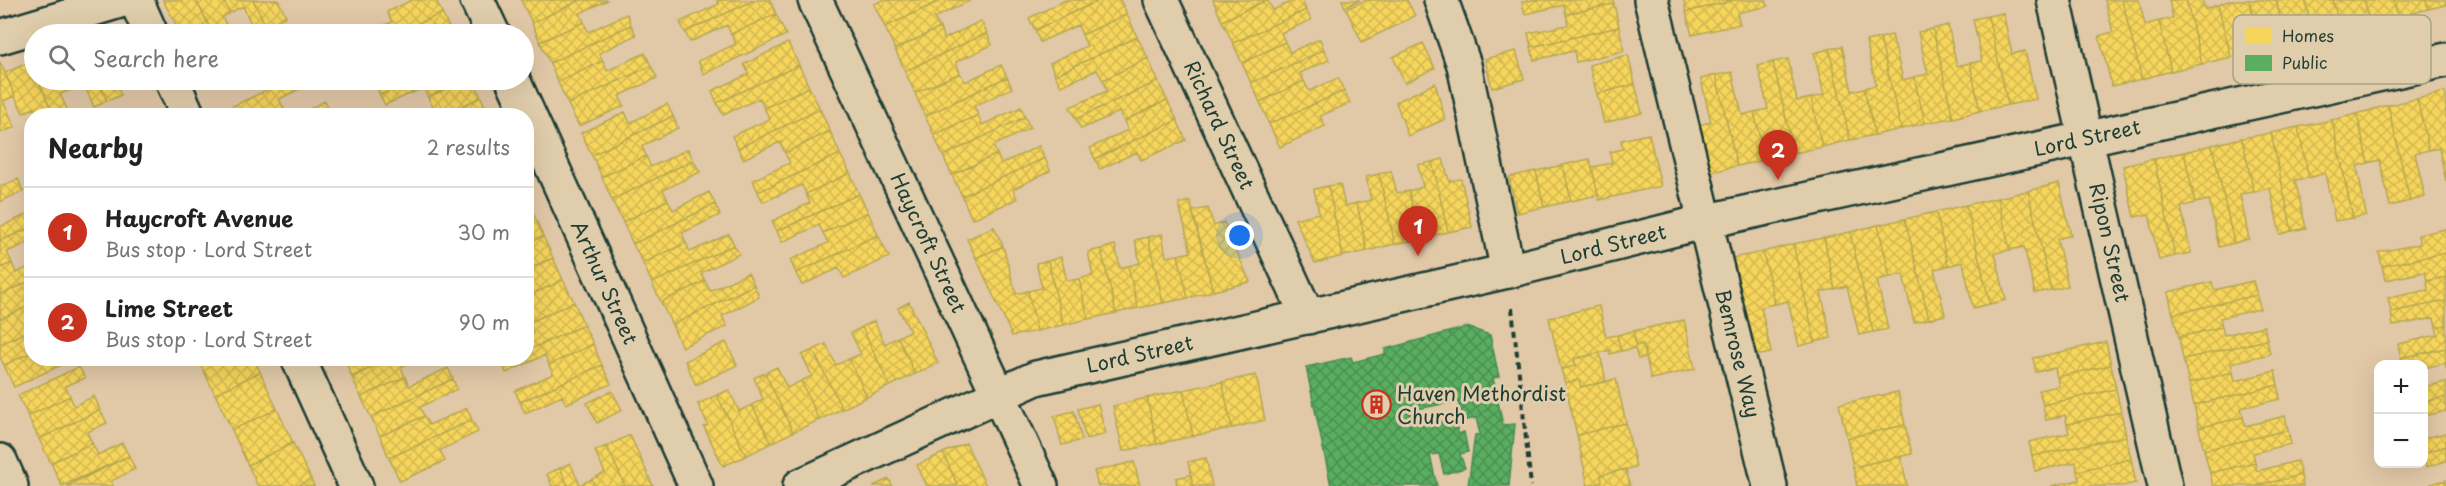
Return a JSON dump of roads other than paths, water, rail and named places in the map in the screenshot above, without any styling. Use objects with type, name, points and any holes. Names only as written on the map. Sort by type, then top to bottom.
[{"type":"street","points":[[43,24],[123,0]]},
{"type":"street","points":[[136,0],[147,24]]},
{"type":"street","points":[[477,0],[488,24]]},
{"type":"street","name":"Haycroft Street","points":[[815,0],[1041,486]]},
{"type":"street","name":"Richard Street","points":[[1161,0],[1308,317]]},
{"type":"street","points":[[1441,0],[1464,65],[1508,271]]},
{"type":"street","name":"Bemrose Way","points":[[1650,0],[1770,486]]},
{"type":"street","name":"Ripon Street","points":[[2054,0],[2165,486]]},
{"type":"street","points":[[0,37],[24,30]]},
{"type":"street","name":"Lord Street","points":[[2431,63],[2446,60]]},
{"type":"street","name":"Lord Street","points":[[800,486],[1036,378],[1508,271],[1703,222],[2086,141],[2339,84]]},
{"type":"street","points":[[176,90],[184,108]]},
{"type":"street","name":"Arthur Street","points":[[518,90],[526,108]]},
{"type":"street","name":"Arthur Street","points":[[534,127],[696,486]]},
{"type":"street","points":[[302,366],[356,486]]},
{"type":"street","points":[[0,461],[12,486]]},
{"type":"place","name":"Lime Street","points":[[1778,180]]},
{"type":"place","name":"Haycroft Avenue","points":[[1418,256]]},
{"type":"place","name":"Haven Methordist Church","points":[[1376,405]]}]
